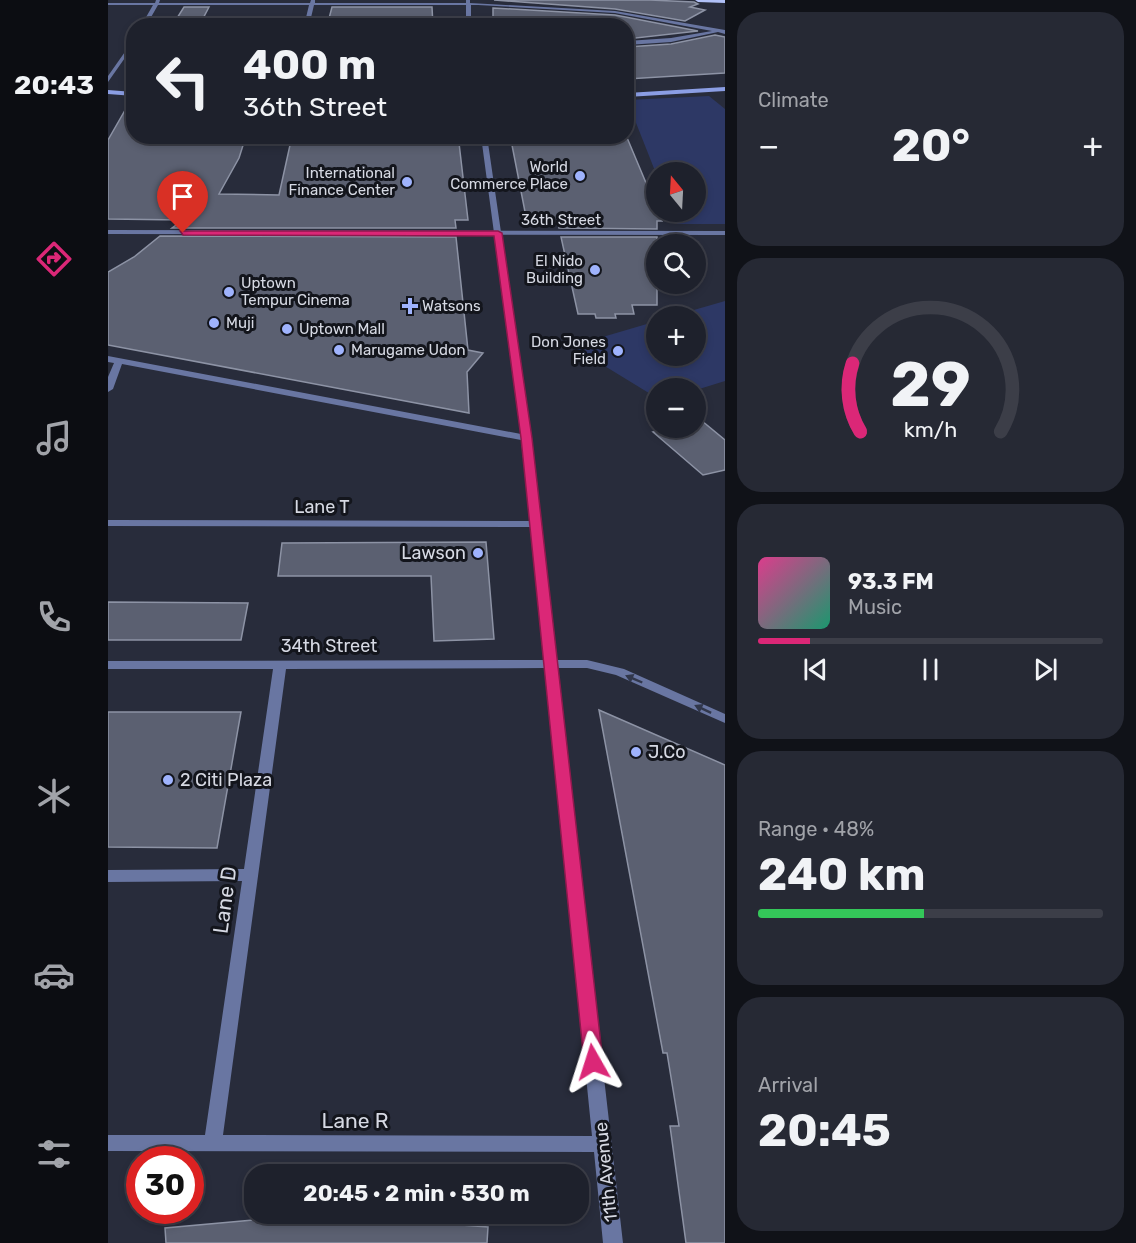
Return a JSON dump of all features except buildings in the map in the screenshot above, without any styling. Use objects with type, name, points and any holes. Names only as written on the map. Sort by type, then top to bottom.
[{"type":"main road","points":[[698,0],[725,1]]},
{"type":"main road","points":[[634,88],[725,82]]},
{"type":"main road","points":[[634,95],[725,89]]},
{"type":"main road","points":[[108,91],[126,92]]},
{"type":"street","points":[[148,18],[157,2]]},
{"type":"street","points":[[468,2],[469,18]]},
{"type":"street","points":[[108,4],[468,2],[615,12],[723,32]]},
{"type":"street","points":[[308,18],[312,3]]},
{"type":"street","points":[[634,43],[672,40],[723,32]]},
{"type":"street","points":[[108,80],[126,53]]},
{"type":"street","name":"11th Avenue","points":[[485,144],[526,438],[613,1243]]},
{"type":"street","name":"36th Street","points":[[108,232],[725,233]]},
{"type":"street","points":[[108,360],[526,438]]},
{"type":"street","points":[[108,389],[119,361]]},
{"type":"street","name":"Lane T","points":[[108,523],[535,524]]},
{"type":"street","name":"Lane D","points":[[213,1142],[280,664]]},
{"type":"street","name":"34th Street","points":[[108,665],[587,664],[620,672],[725,719]]},
{"type":"street","points":[[108,876],[250,875]]},
{"type":"street","name":"Lane R","points":[[108,1143],[603,1144]]},
{"type":"shaded area","points":[[709,96],[725,109],[725,224],[677,224],[676,222],[706,222],[706,162],[651,162],[634,118],[634,100]]},
{"type":"shaded area","name":"Don Jones Field","points":[[725,301],[725,381],[706,387],[706,378],[646,378],[646,391],[572,346],[646,324],[646,366],[706,366],[706,306]]},
{"type":"place","name":"World Commerce Place","points":[[580,176]]},
{"type":"place","name":"International Finance Center","points":[[407,182]]},
{"type":"place","name":"El Nido Building","points":[[595,270]]},
{"type":"place","name":"Uptown Tempur Cinema","points":[[229,292]]},
{"type":"place","name":"Watsons","points":[[410,306]]},
{"type":"place","name":"Muji","points":[[214,323]]},
{"type":"place","name":"Uptown Mall","points":[[287,329]]},
{"type":"place","name":"Marugame Udon","points":[[339,350]]},
{"type":"place","name":"Don Jones Field","points":[[618,351]]},
{"type":"place","name":"Lawson","points":[[478,553]]},
{"type":"place","name":"J.Co","points":[[636,752]]},
{"type":"place","name":"2 Citi Plaza","points":[[168,780]]},
{"type":"route","points":[[183,233],[498,233],[526,438],[593,1062]]}]
